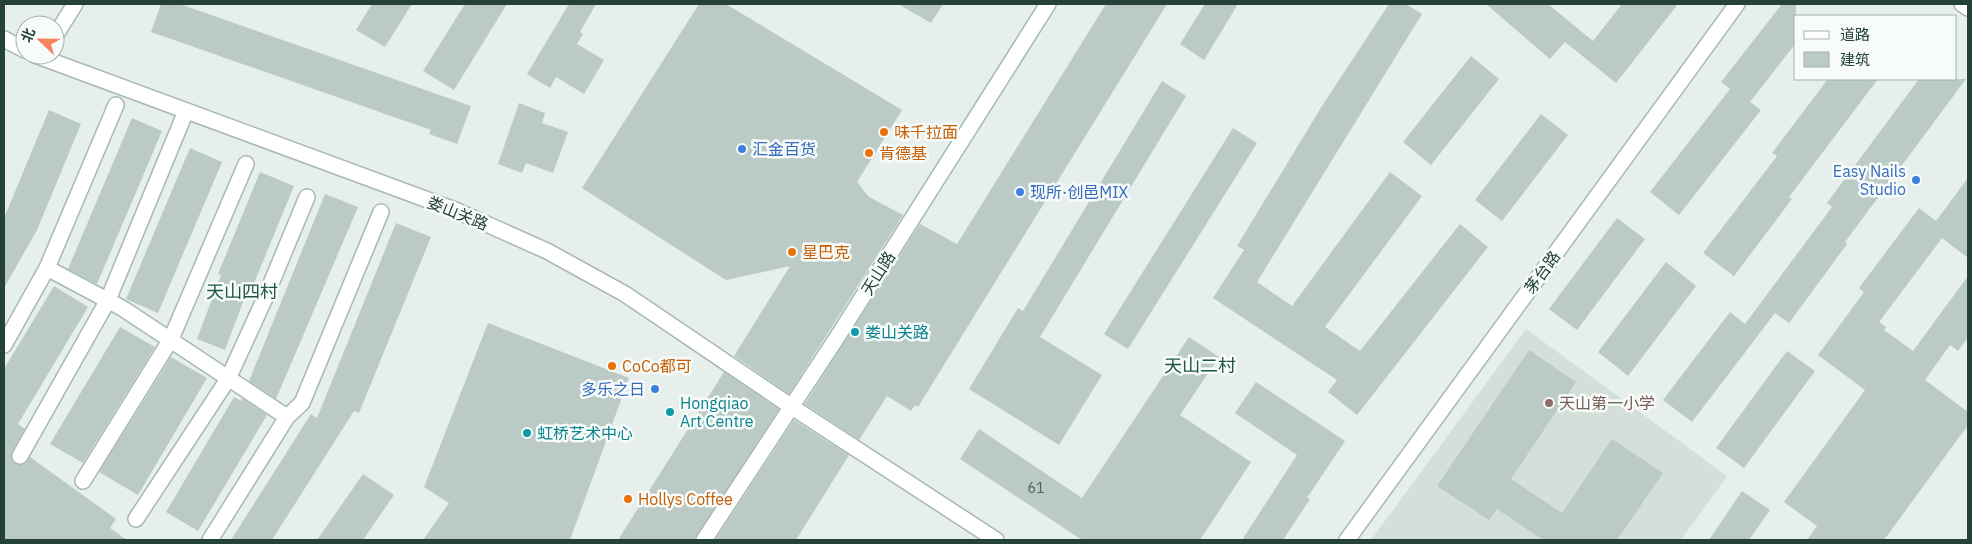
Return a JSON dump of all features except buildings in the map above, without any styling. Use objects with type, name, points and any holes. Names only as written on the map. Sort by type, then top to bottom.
[{"type":"street","points":[[65,20],[75,4]]},
{"type":"street","name":"天山路","points":[[704,540],[792,408],[1048,4]]},
{"type":"street","name":"茅台路","points":[[1347,540],[1737,4]]},
{"type":"street","points":[[1962,4],[1968,8]]},
{"type":"street","name":"娄山关路","points":[[64,65],[455,210],[547,251],[625,294],[792,408],[996,540]]},
{"type":"street","points":[[4,345],[47,268],[116,105]]},
{"type":"street","points":[[20,456],[108,300],[186,111]]},
{"type":"street","points":[[83,481],[171,339],[246,164]]},
{"type":"street","points":[[136,519],[228,379],[265,298],[307,197]]},
{"type":"street","points":[[210,540],[287,417],[302,403],[380,212]]},
{"type":"street","points":[[47,268],[108,300],[171,339],[287,417]]},
{"type":"shaded area","name":"天山第一小学","points":[[1526,329],[1727,476],[1681,540],[1371,540]]},
{"type":"place","name":"味千拉面","points":[[884,132]]},
{"type":"place","name":"汇金百货","points":[[742,149]]},
{"type":"place","name":"肯德基","points":[[869,153]]},
{"type":"place","name":"Easy Nails Studio","points":[[1916,180]]},
{"type":"place","name":"现所·创邑MIX","points":[[1020,192]]},
{"type":"place","name":"星巴克","points":[[792,252]]},
{"type":"place","name":"娄山关路","points":[[855,332]]},
{"type":"place","name":"CoCo都可","points":[[612,366]]},
{"type":"place","name":"多乐之日","points":[[655,389]]},
{"type":"place","name":"天山第一小学","points":[[1549,403]]},
{"type":"place","name":"Hongqiao Art Centre","points":[[670,412]]},
{"type":"place","name":"虹桥艺术中心","points":[[527,433]]},
{"type":"place","name":"Hollys Coffee","points":[[628,499]]},
{"type":"district","name":"天山四村","points":[[242,291]]},
{"type":"district","name":"天山二村","points":[[1200,365]]}]
